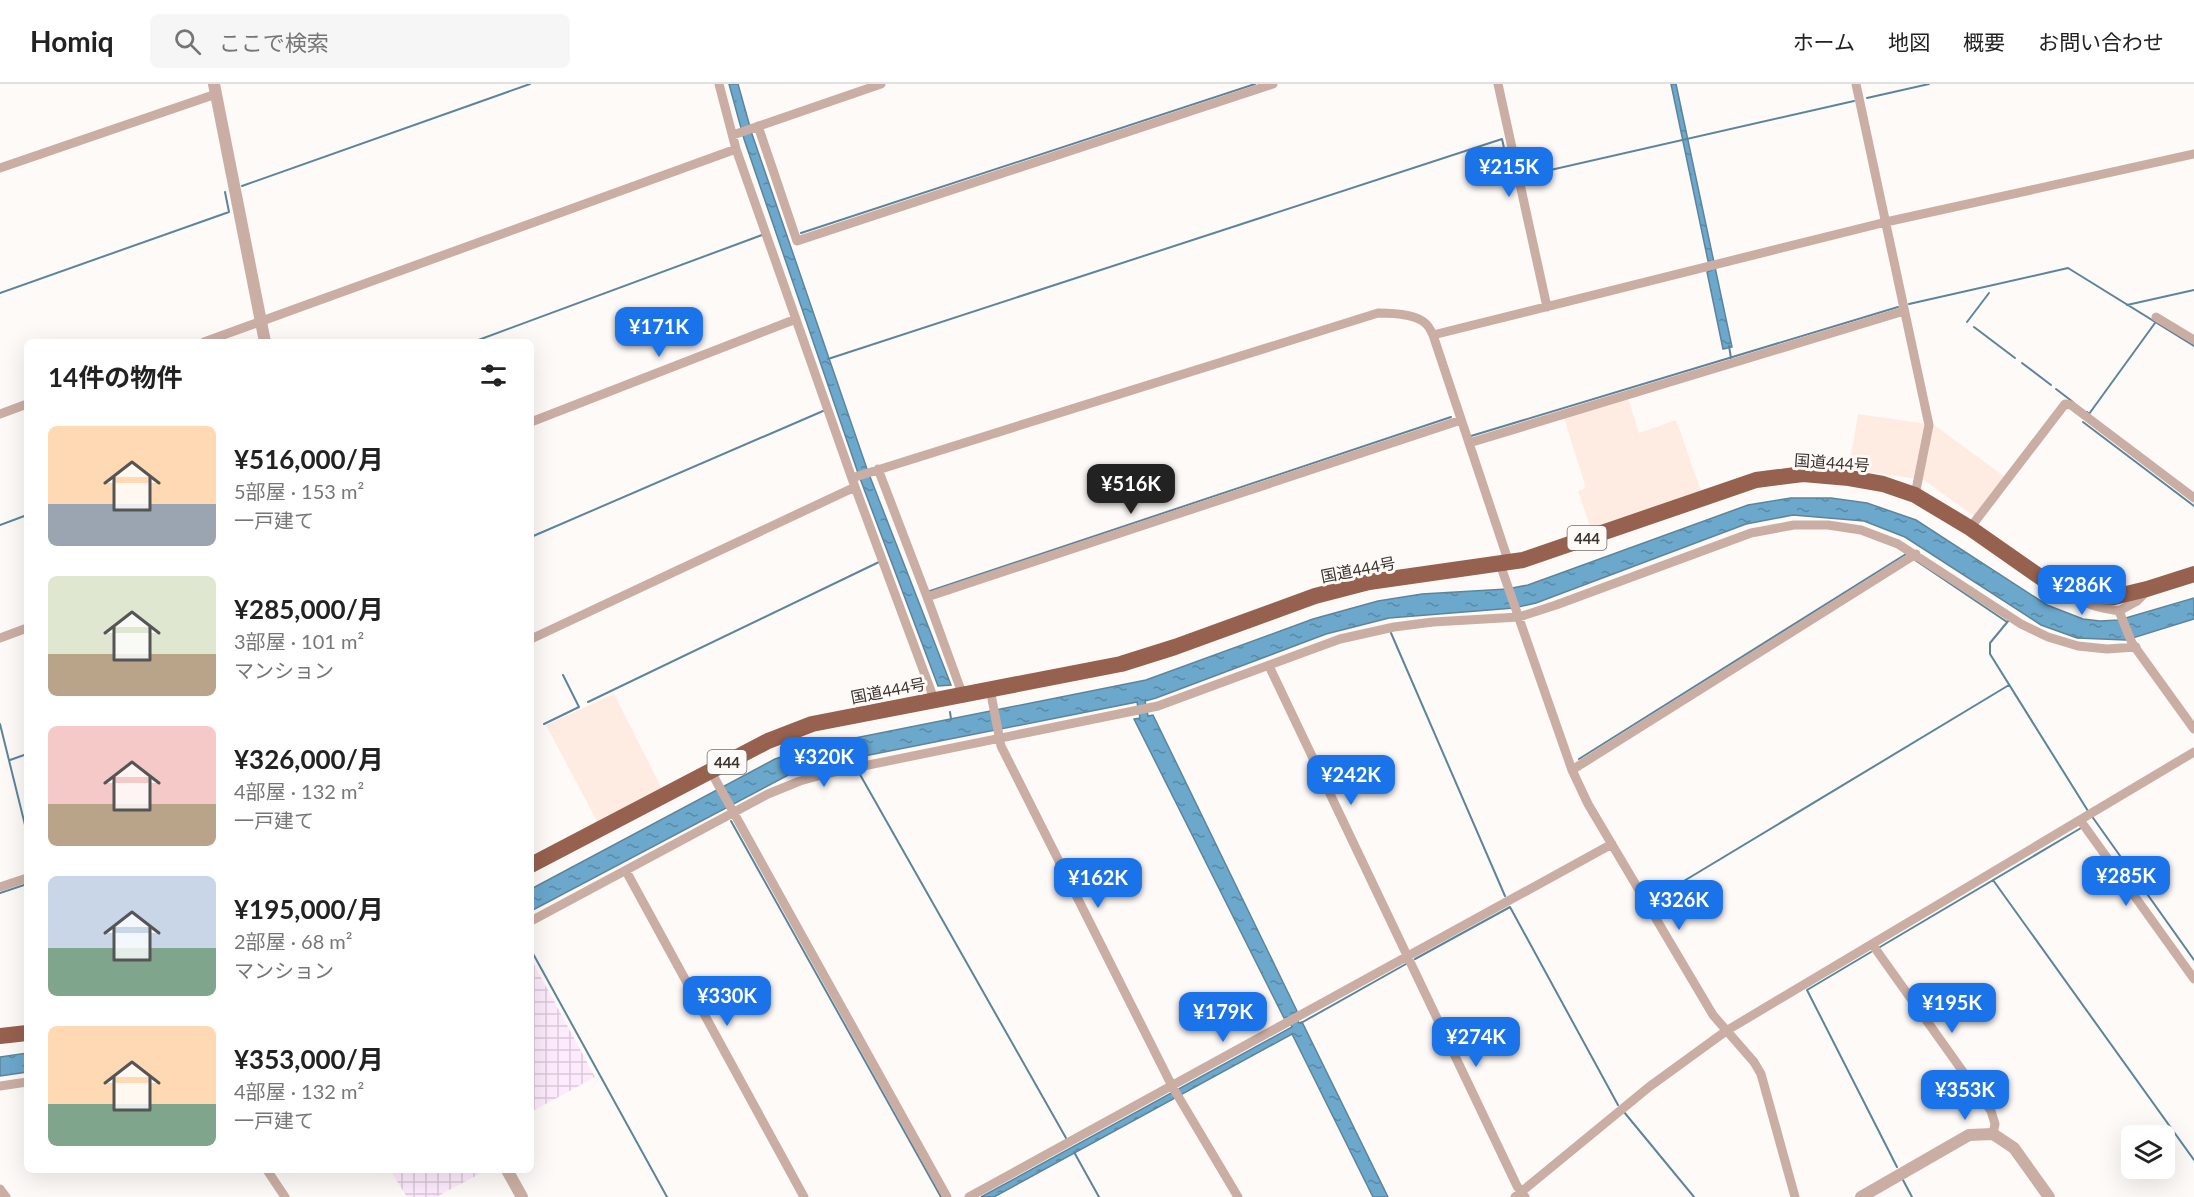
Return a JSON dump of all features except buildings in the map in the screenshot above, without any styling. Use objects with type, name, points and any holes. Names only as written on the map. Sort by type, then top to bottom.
[{"type":"highway","name":"国道444号","points":[[534,864],[714,778],[768,741],[812,724],[960,694],[991,697],[1121,664],[1175,647],[1315,596],[1369,582],[1505,569],[1523,560],[1756,480],[1803,474],[1849,478],[1883,484],[1915,495],[1970,528],[2043,579],[2068,590],[2090,595],[2114,597],[2194,574]]},
{"type":"highway","points":[[0,1036],[24,1033]]},
{"type":"street","points":[[719,84],[736,134],[736,148],[796,319],[936,698]]},
{"type":"street","points":[[736,134],[881,84]]},
{"type":"street","points":[[756,127],[797,241],[1274,84]]},
{"type":"street","points":[[1498,84],[1547,307]]},
{"type":"street","points":[[1856,84],[1929,425],[1915,495]]},
{"type":"street","points":[[0,168],[215,89],[264,339]]},
{"type":"street","points":[[213,339],[736,148]]},
{"type":"street","points":[[1433,335],[1886,222],[2194,154]]},
{"type":"street","points":[[1469,443],[1904,311]]},
{"type":"street","points":[[534,638],[875,470],[1378,313],[1388,313],[1425,322],[1433,335],[1469,443],[1519,616],[1572,770],[1588,804],[1713,1015],[1754,1062],[1761,1074],[1795,1197]]},
{"type":"street","points":[[2156,317],[2194,340]]},
{"type":"street","points":[[534,421],[796,319]]},
{"type":"street","points":[[1970,528],[2065,404],[2071,405],[2194,498]]},
{"type":"street","points":[[0,414],[24,405]]},
{"type":"street","points":[[927,597],[1461,420]]},
{"type":"street","points":[[875,470],[927,597],[960,694]]},
{"type":"street","points":[[534,919],[732,811],[800,781],[999,736],[1142,710],[1340,639],[1394,627],[1519,616],[1556,606],[1751,533],[1794,525],[1828,525],[1861,530],[1898,544],[2012,617],[2048,637],[2078,646],[2108,649],[2134,645]]},
{"type":"street","points":[[1572,770],[1916,554]]},
{"type":"street","points":[[2120,613],[2137,601],[2147,589]]},
{"type":"street","points":[[2068,590],[2080,601],[2120,613],[2134,645],[2194,729]]},
{"type":"street","points":[[0,638],[24,629]]},
{"type":"street","points":[[1269,666],[1520,1195],[1649,1087],[1726,1031],[2194,752]]},
{"type":"street","points":[[991,697],[1001,746],[1175,1091],[1238,1197]]},
{"type":"street","points":[[714,778],[946,1197]]},
{"type":"street","points":[[2087,816],[2194,979]]},
{"type":"street","points":[[969,1197],[1175,1091],[1298,1017],[1612,844]]},
{"type":"street","points":[[626,871],[804,1197]]},
{"type":"street","points":[[0,887],[24,879]]},
{"type":"street","points":[[1872,944],[1991,1111],[1995,1124],[1993,1134]]},
{"type":"street","points":[[0,1086],[24,1082]]},
{"type":"street","points":[[1861,1197],[1969,1135],[1993,1134],[2014,1148],[2049,1197]]},
{"type":"street","points":[[269,1173],[285,1197]]},
{"type":"street","points":[[509,1173],[522,1197]]},
{"type":"street","points":[[0,1190],[6,1197]]},
{"type":"shaded area","points":[[1628,398],[1639,433],[1676,420],[1701,491],[1591,529],[1578,491],[1586,488],[1564,418]]},
{"type":"shaded area","points":[[1858,414],[1934,425],[2005,477],[1975,517],[1924,480],[1849,469]]},
{"type":"shaded area","points":[[614,694],[662,789],[598,823],[546,725]]},
{"type":"shaded area","points":[[534,965],[595,1077],[534,1110]]},
{"type":"shaded area","points":[[392,1173],[481,1173],[436,1197],[407,1197]]},
{"type":"water","points":[[729,84],[738,84],[752,134],[867,469],[951,685],[938,686],[858,473],[744,139]]},
{"type":"water","points":[[1671,84],[1676,84],[1732,347],[1723,349],[1707,272],[1712,270],[1710,261],[1708,261]]},
{"type":"water","points":[[1791,498],[1831,498],[1867,503],[1916,520],[2047,605],[2083,619],[2119,620],[2194,598],[2194,619],[2126,640],[2077,638],[2041,625],[1905,537],[1864,521],[1793,515],[1746,524],[1536,603],[1514,608],[1389,618],[1326,634],[1145,701],[1148,716],[1153,715],[1297,1011],[1294,1014],[1299,1023],[1302,1022],[1388,1197],[1373,1197],[1292,1034],[994,1197],[981,1197],[1292,1027],[1287,1017],[1284,1018],[1134,719],[1140,718],[1137,702],[824,764],[792,773],[534,909],[534,887],[775,759],[815,746],[1146,680],[1313,619],[1378,601],[1422,594],[1507,589],[1528,585],[1748,505]]},
{"type":"water","points":[[24,1053],[24,1072],[0,1076],[0,1057]]},
{"type":"waterway","points":[[242,186],[530,84]]},
{"type":"waterway","points":[[801,233],[1255,84]]},
{"type":"waterway","points":[[1867,98],[1929,84]]},
{"type":"waterway","points":[[1524,176],[1854,101]]},
{"type":"waterway","points":[[828,359],[1502,139],[1511,179]]},
{"type":"waterway","points":[[0,293],[229,212],[225,192]]},
{"type":"waterway","points":[[481,339],[762,235]]},
{"type":"waterway","points":[[1909,304],[2068,268],[2194,346]]},
{"type":"waterway","points":[[2127,305],[2194,290]]},
{"type":"waterway","points":[[1967,322],[1989,293]]},
{"type":"waterway","points":[[1471,436],[1898,307]]},
{"type":"waterway","points":[[2087,412],[2089,414],[2155,323]]},
{"type":"waterway","points":[[1974,327],[2015,358]]},
{"type":"waterway","points":[[1729,346],[1731,358]]},
{"type":"waterway","points":[[2022,363],[2051,385]]},
{"type":"waterway","points":[[2056,389],[2073,402]]},
{"type":"waterway","points":[[534,536],[823,411]]},
{"type":"waterway","points":[[930,591],[1451,417]]},
{"type":"waterway","points":[[2083,422],[2194,506]]},
{"type":"waterway","points":[[0,525],[24,516]]},
{"type":"waterway","points":[[1579,759],[1906,554]]},
{"type":"waterway","points":[[1915,560],[2007,622]]},
{"type":"waterway","points":[[588,702],[879,562]]},
{"type":"waterway","points":[[2009,620],[1990,643],[1990,654],[2088,811]]},
{"type":"waterway","points":[[1391,633],[1505,896]]},
{"type":"waterway","points":[[544,724],[579,707],[563,675]]},
{"type":"waterway","points":[[1654,899],[2009,685]]},
{"type":"waterway","points":[[950,712],[951,719]]},
{"type":"waterway","points":[[0,724],[24,821]]},
{"type":"waterway","points":[[10,760],[24,755]]},
{"type":"waterway","points":[[858,771],[1066,1138]]},
{"type":"waterway","points":[[2091,815],[2194,960]]},
{"type":"waterway","points":[[731,821],[941,1197]]},
{"type":"waterway","points":[[1880,947],[2081,828]]},
{"type":"waterway","points":[[1993,880],[2194,1160]]},
{"type":"waterway","points":[[0,893],[24,885]]},
{"type":"waterway","points":[[1415,959],[1510,907],[1618,1105]]},
{"type":"waterway","points":[[1871,952],[1807,990],[1897,1167]]},
{"type":"waterway","points":[[534,955],[667,1197]]},
{"type":"waterway","points":[[1301,1023],[1406,964]]},
{"type":"waterway","points":[[1624,1112],[1694,1197]]},
{"type":"waterway","points":[[1074,1152],[1099,1197]]},
{"type":"waterway","points":[[1903,1180],[1912,1197]]}]
